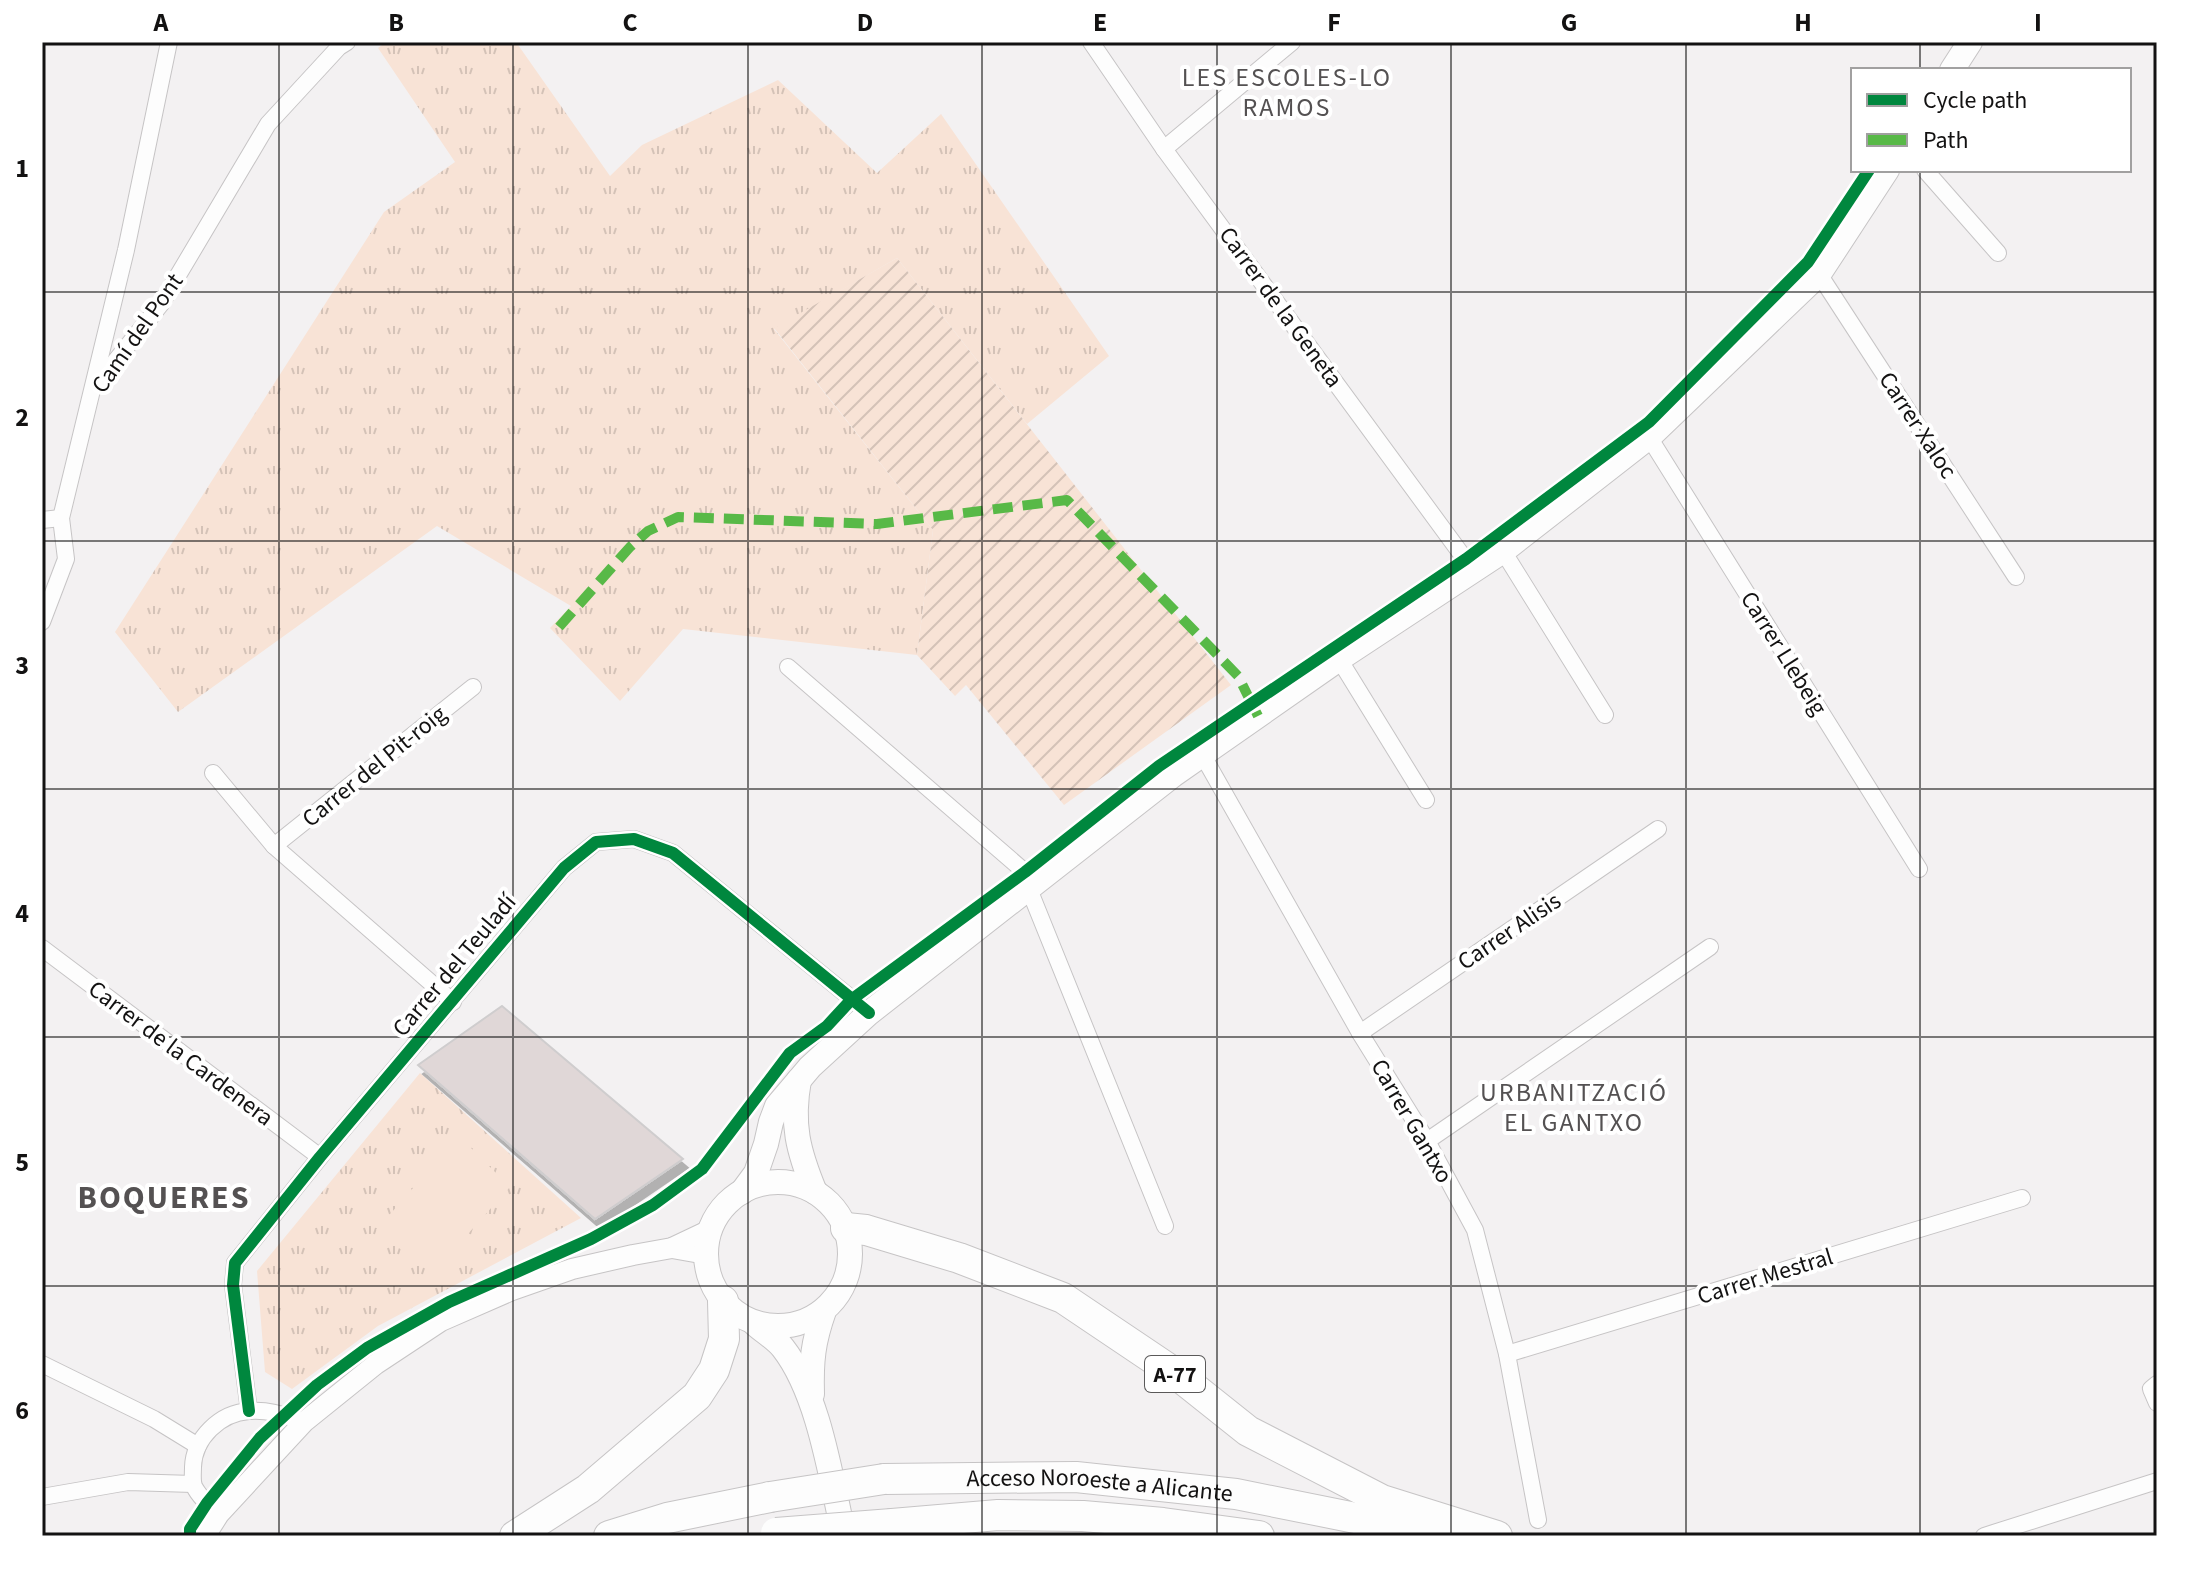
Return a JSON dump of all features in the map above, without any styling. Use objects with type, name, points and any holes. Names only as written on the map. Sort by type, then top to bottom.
[{"type":"highway","name":"A-77","points":[[846,1228],[866,1230],[959,1258],[1063,1298],[1179,1376],[1248,1431],[1382,1500],[1497,1536]]},
{"type":"highway","points":[[515,1536],[588,1489],[697,1396],[714,1370],[724,1339],[723,1301]]},
{"type":"highway","name":"Acceso Noroeste a Alicante","points":[[609,1536],[667,1518],[770,1497],[884,1479],[1076,1477],[1236,1494],[1400,1527],[1428,1536]]},
{"type":"highway","name":"Acceso Noroeste a Alicante","points":[[768,1534],[998,1515],[1083,1516],[1259,1536]]},
{"type":"main road","points":[[1953,68],[1970,42]]},
{"type":"main road","points":[[844,1536],[813,1408],[797,1370],[782,1346],[723,1301],[708,1271],[708,1242],[723,1208],[742,1192],[756,1173],[777,1106],[805,1072],[869,1013],[1202,754],[1503,551],[1649,437],[1819,274],[1886,172]]},
{"type":"main road","points":[[805,1072],[795,1117],[797,1141],[815,1192]]},
{"type":"main road","points":[[742,1192],[759,1184],[778,1182],[797,1184],[815,1192],[834,1207],[846,1228],[851,1250],[849,1273],[839,1294],[824,1311],[802,1323],[778,1327],[753,1323]]},
{"type":"main road","points":[[813,1408],[811,1362],[824,1311]]},
{"type":"street","points":[[93,389],[126,250],[169,42]]},
{"type":"street","name":"Camí del Pont","points":[[42,622],[66,559],[61,518],[93,389],[161,304],[268,124],[347,42]]},
{"type":"street","name":"Carrer de la Geneta","points":[[1091,42],[1164,149],[1473,570]]},
{"type":"street","points":[[1164,149],[1292,42]]},
{"type":"street","points":[[1927,172],[1998,253]]},
{"type":"street","name":"Carrer Xaloc","points":[[1819,274],[2016,577]]},
{"type":"street","name":"Carrer Llebeig","points":[[1649,437],[1919,869]]},
{"type":"street","points":[[42,520],[61,518]]},
{"type":"street","points":[[1503,551],[1605,715]]},
{"type":"street","points":[[1339,659],[1426,800]]},
{"type":"street","points":[[788,667],[1025,872],[1029,889],[1165,1226]]},
{"type":"street","name":"Carrer del Pit-roig","points":[[274,846],[473,687]]},
{"type":"street","name":"Carrer Gantxo","points":[[1202,754],[1360,1033],[1427,1141],[1475,1230],[1507,1354],[1538,1520]]},
{"type":"street","points":[[213,773],[274,846],[453,1002]]},
{"type":"street","name":"Carrer Alisis","points":[[1360,1033],[1658,829]]},
{"type":"street","name":"Carrer del Teuladí","points":[[249,1411],[233,1285],[235,1263],[320,1157],[564,868],[596,842],[634,839],[673,853],[869,1013]]},
{"type":"street","points":[[1427,1141],[1710,947]]},
{"type":"street","name":"Carrer de la Cardenera","points":[[42,948],[320,1157]]},
{"type":"street","name":"Carrer Mestral","points":[[1507,1354],[2022,1198]]},
{"type":"street","points":[[205,1536],[219,1514],[304,1422],[376,1364],[441,1321],[512,1290],[572,1269],[708,1242]]},
{"type":"street","points":[[42,1364],[154,1419],[198,1446]]},
{"type":"street","points":[[2157,1384],[2151,1389],[2157,1403]]},
{"type":"street","points":[[219,1514],[193,1484],[194,1454],[206,1433],[223,1418],[249,1411],[276,1413],[304,1422]]},
{"type":"street","points":[[1984,1536],[2157,1481]]},
{"type":"street","points":[[42,1497],[128,1482],[193,1484]]},
{"type":"green space","points":[[386,42],[516,42],[610,176],[642,145],[778,80],[877,173],[941,114],[1109,356],[1027,424],[897,258],[774,329],[933,530],[917,655],[683,629],[620,701],[550,628],[571,606],[437,526],[178,712],[115,632],[384,212],[455,162],[378,48]]},
{"type":"green space","points":[[897,258],[1231,685],[1064,805],[966,685],[955,696],[917,655],[933,530],[774,328]]},
{"type":"green space","points":[[420,1073],[581,1218],[378,1326],[292,1389],[265,1372],[257,1271]]},
{"type":"green space","points":[[459,1136],[510,1187],[432,1274],[376,1230]]},
{"type":"building","points":[[502,1006],[683,1159],[595,1219],[418,1065]]},
{"type":"marked path","points":[[559,627],[630,547],[648,531],[678,517],[877,524],[1067,500],[1238,676],[1258,716]]},
{"type":"cycle path","points":[[190,1536],[190,1529],[207,1503],[260,1438],[317,1385],[367,1348],[449,1302],[591,1239],[653,1205],[702,1169],[790,1053],[827,1026],[851,1000],[1025,872],[1159,766],[1466,559],[1649,422],[1808,262],[1868,172]]},
{"type":"cycle path","points":[[249,1411],[233,1285],[235,1263],[320,1157],[564,868],[596,842],[634,839],[673,853],[869,1013]]},
{"type":"district","name":"LES ESCOLES-LO RAMOS","points":[[1287,92]]},
{"type":"district","name":"URBANITZACIÓ EL GANTXO","points":[[1574,1107]]},
{"type":"district","name":"BOQUERES","points":[[164,1197]]}]
